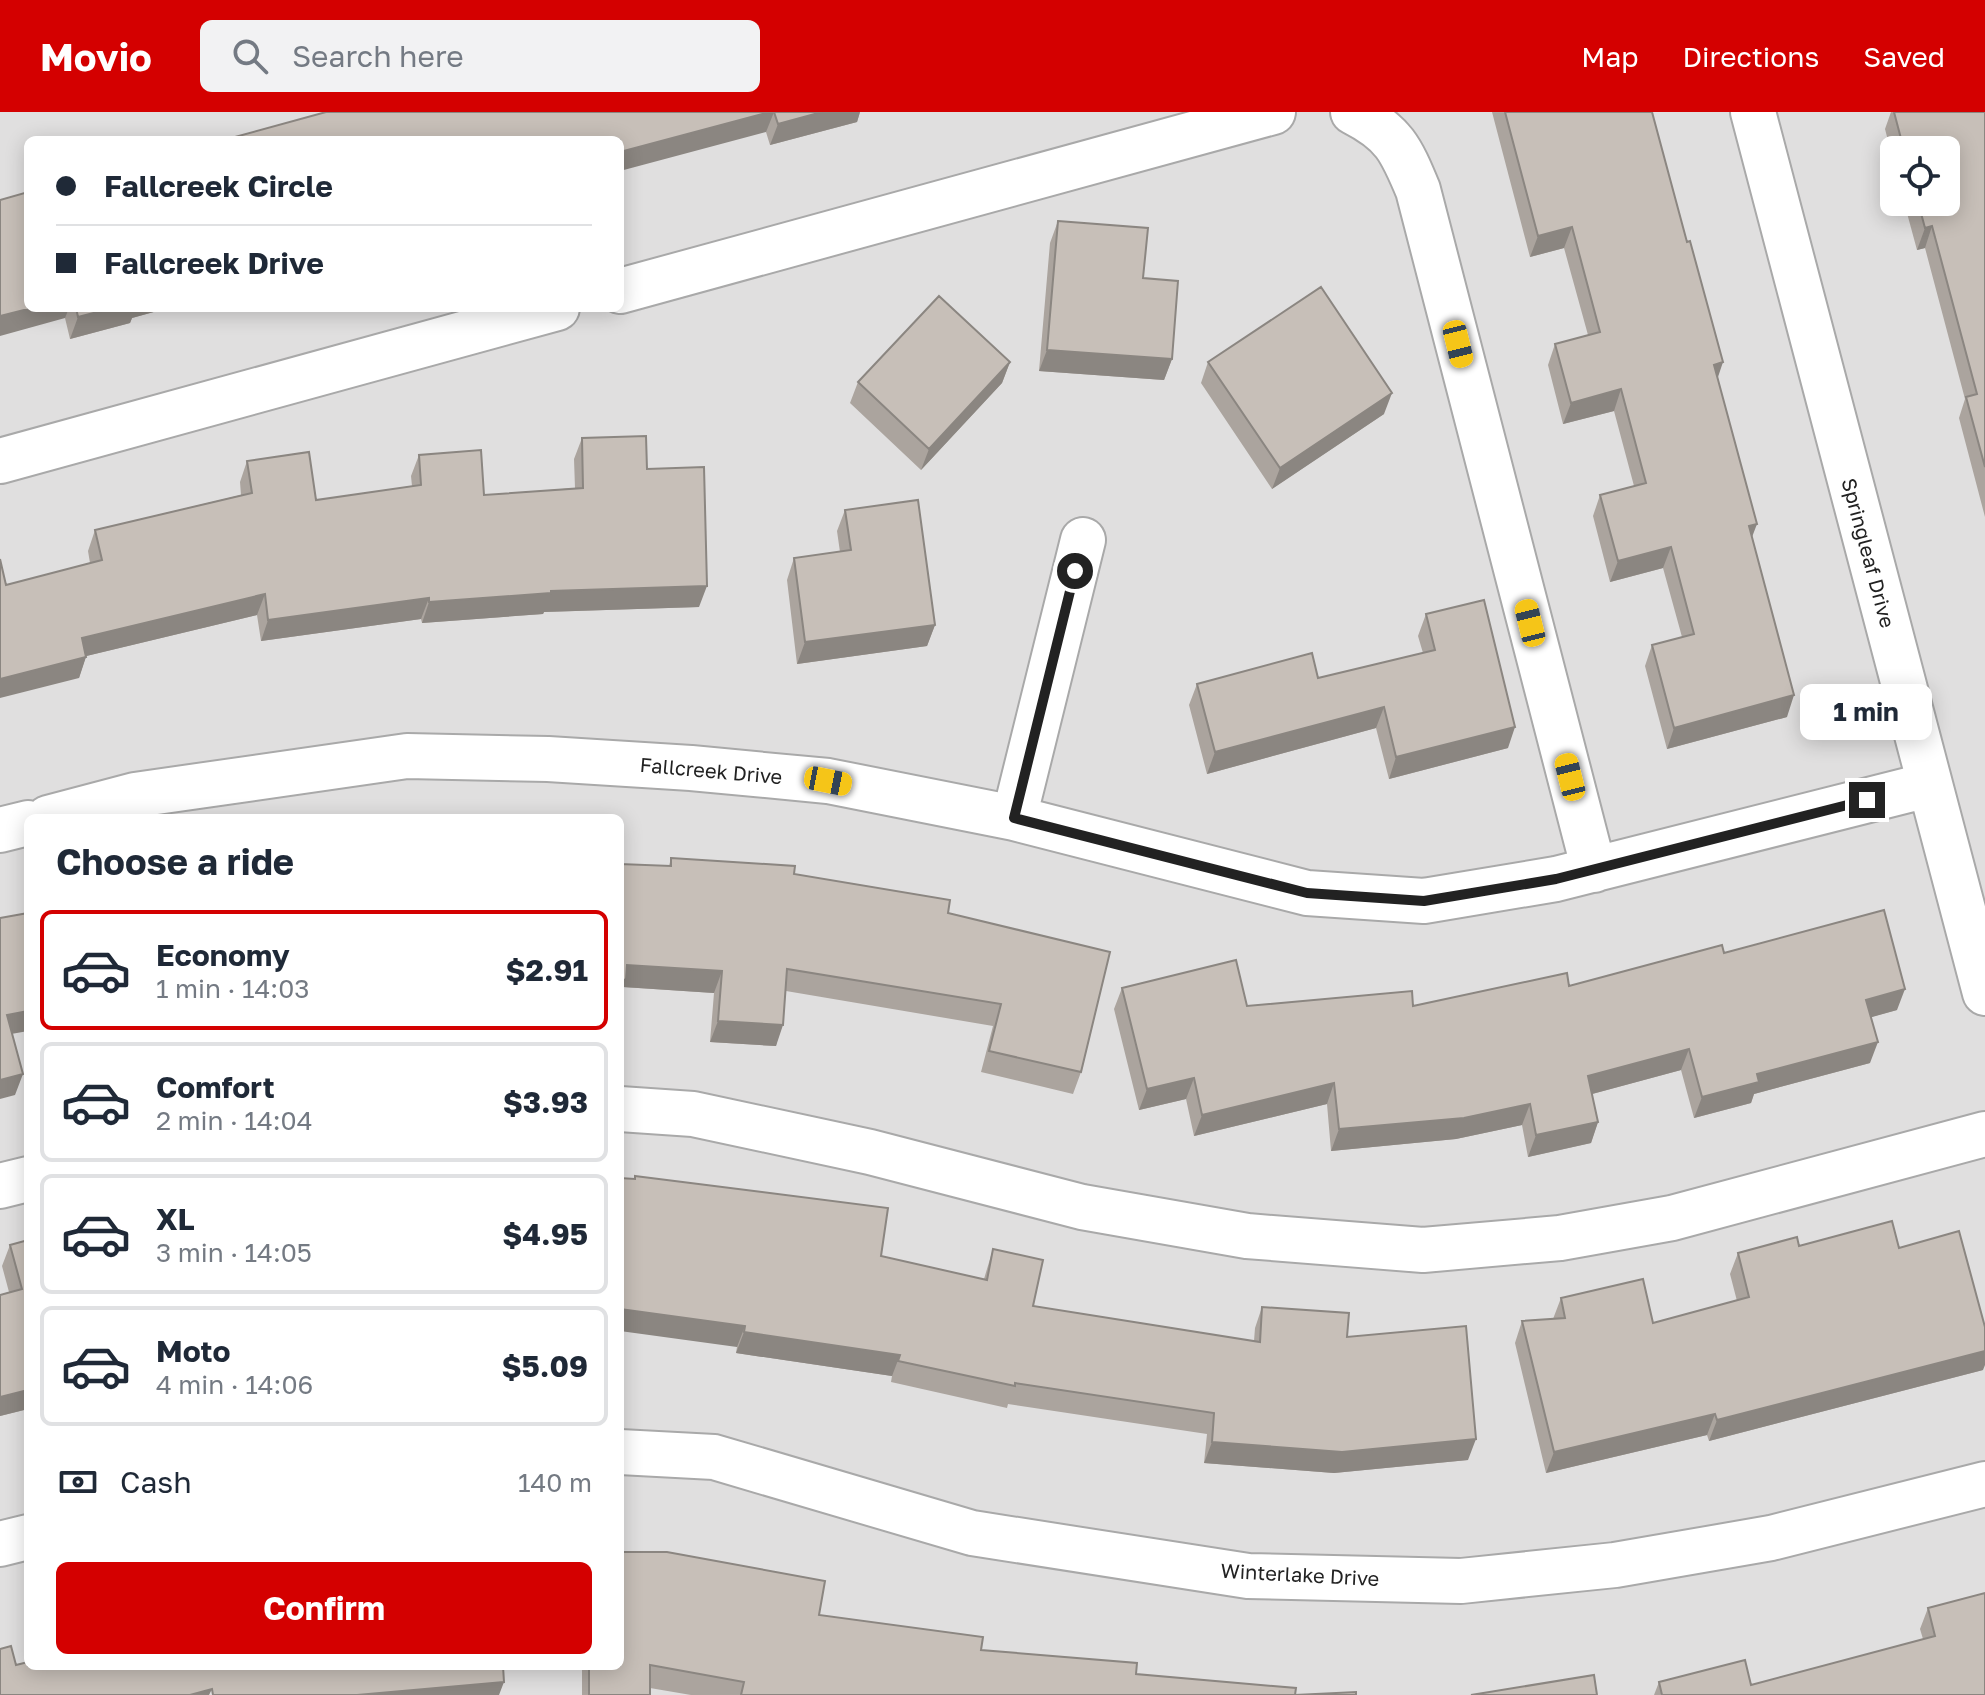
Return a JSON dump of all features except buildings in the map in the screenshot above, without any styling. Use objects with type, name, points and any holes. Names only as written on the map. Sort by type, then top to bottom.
[{"type":"street","points":[[624,290],[1273,112]]},
{"type":"street","points":[[1353,112],[1374,123],[1401,149],[1418,190],[1594,870]]},
{"type":"street","name":"Springleaf Drive","points":[[1753,112],[1985,993]]},
{"type":"street","points":[[0,461],[542,312]]},
{"type":"street","points":[[1014,818],[1083,540]]},
{"type":"street","name":"Fallcreek Drive","points":[[63,814],[135,795],[407,756],[548,759],[691,768],[813,779],[1014,818],[1307,893],[1424,901],[1556,879],[1928,785]]},
{"type":"street","points":[[0,830],[24,824]]},
{"type":"street","points":[[624,1109],[693,1114],[870,1152],[1082,1207],[1247,1236],[1423,1250],[1560,1238],[1672,1218],[1985,1134]]},
{"type":"street","points":[[0,1186],[24,1180]]},
{"type":"street","name":"Winterlake Drive","points":[[624,1452],[714,1457],[972,1533],[1263,1577],[1461,1581],[1615,1565],[1771,1538],[1985,1484]]},
{"type":"street","points":[[0,1544],[24,1538]]},
{"type":"shaded area","points":[[0,112],[1985,112],[1985,1695],[0,1695]]},
{"type":"route","points":[[1075,571],[1014,818],[1307,893],[1424,901],[1556,879],[1867,800]]}]
